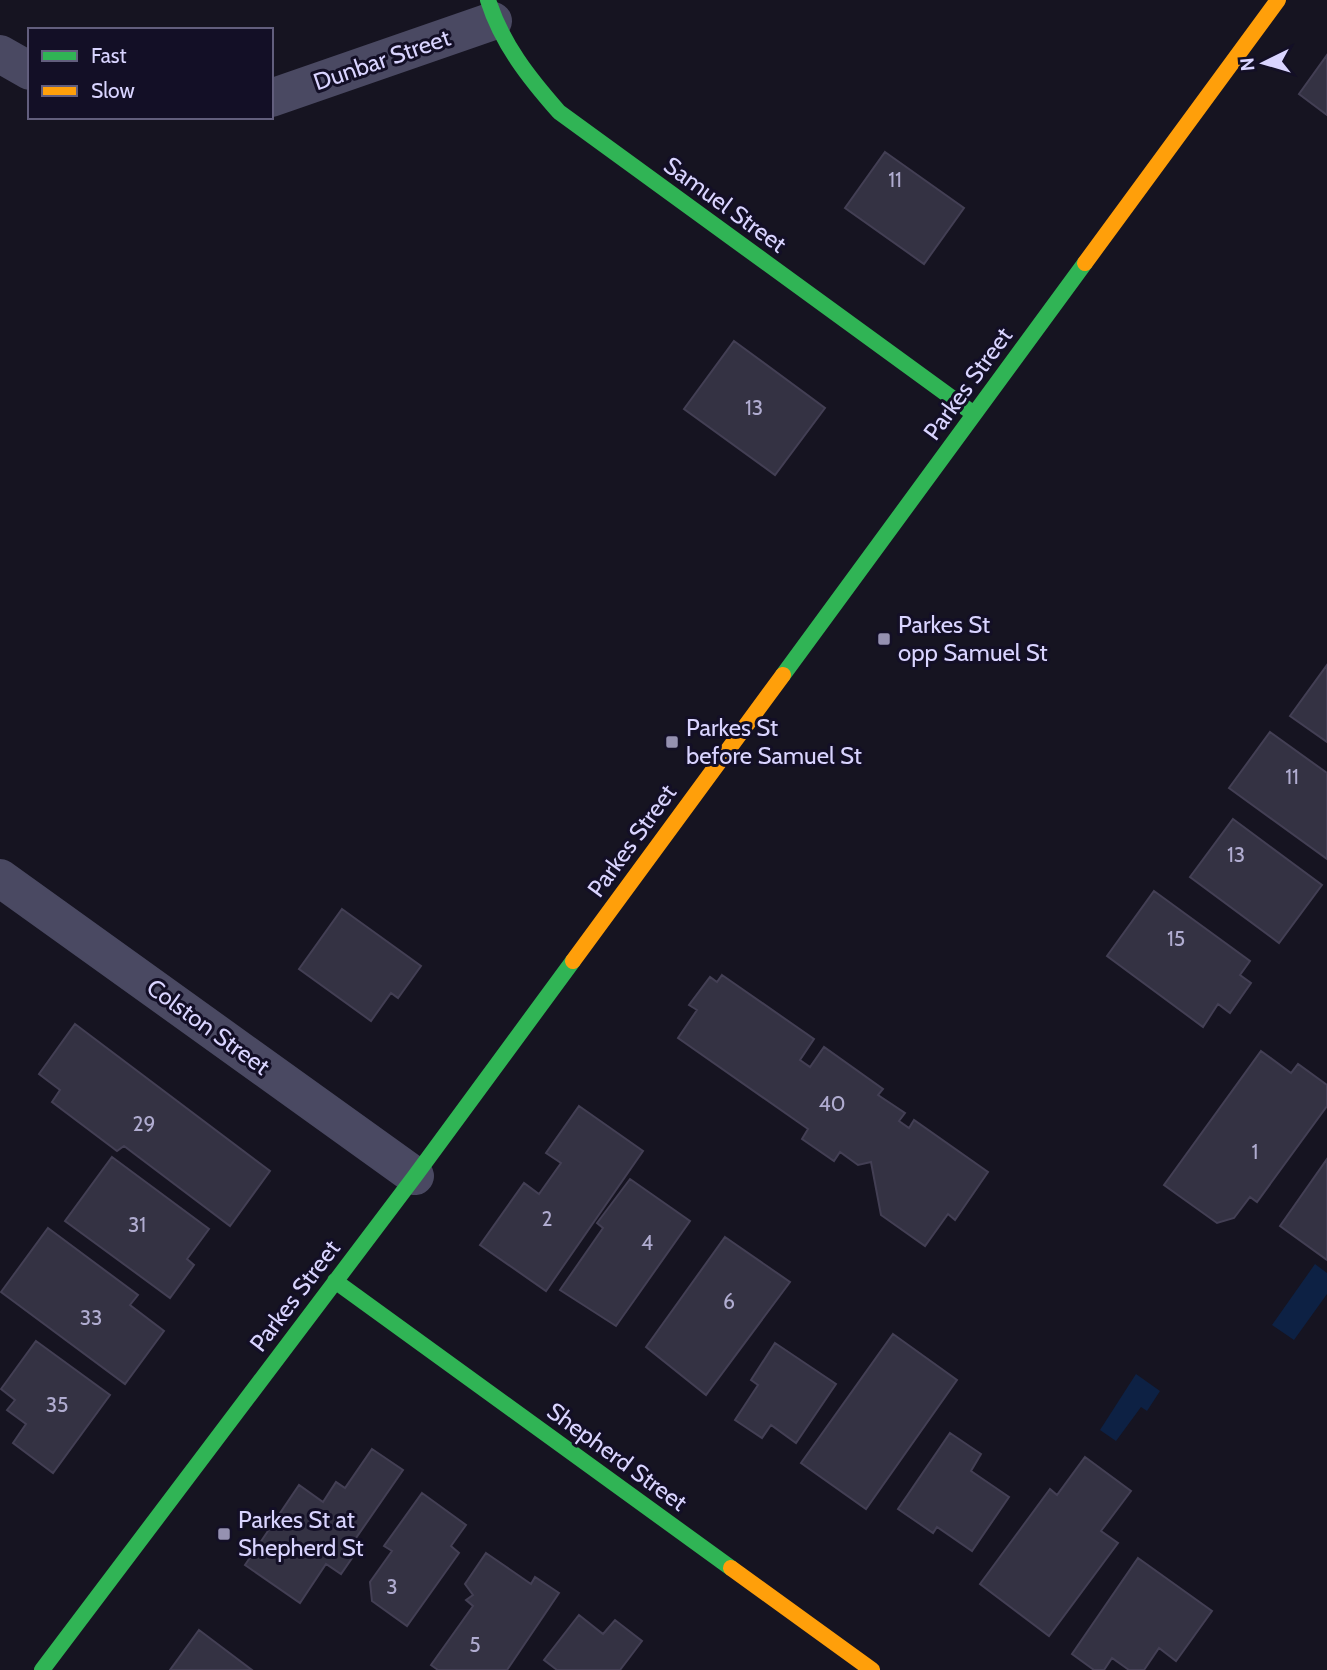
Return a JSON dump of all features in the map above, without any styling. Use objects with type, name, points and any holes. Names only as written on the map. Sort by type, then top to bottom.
[{"type":"street","name":"Parkes Street","points":[[41,1670],[415,1176],[1278,0]]},
{"type":"street","name":"Samuel Street","points":[[491,11],[518,65],[559,112],[974,414]]},
{"type":"street","name":"Dunbar Street","points":[[273,97],[491,11]]},
{"type":"street","points":[[0,54],[28,70]]},
{"type":"street","name":"Colston Street","points":[[0,878],[415,1176]]},
{"type":"street","name":"Shepherd Street","points":[[335,1281],[872,1670]]},
{"type":"water","points":[[1315,1264],[1327,1273],[1327,1294],[1294,1340],[1272,1325]]},
{"type":"water","points":[[1136,1374],[1160,1391],[1147,1411],[1141,1407],[1116,1441],[1100,1430]]},
{"type":"building","points":[[1327,55],[1327,115],[1299,94]]},
{"type":"building","points":[[885,152],[964,208],[924,264],[845,208]]},
{"type":"building","points":[[734,341],[825,408],[775,475],[684,409]]},
{"type":"building","points":[[1327,665],[1327,742],[1290,716]]},
{"type":"building","points":[[1270,732],[1327,773],[1327,859],[1229,788]]},
{"type":"building","points":[[1233,819],[1322,885],[1279,943],[1190,877]]},
{"type":"building","points":[[1154,891],[1250,961],[1240,975],[1251,983],[1230,1013],[1218,1004],[1203,1027],[1107,956]]},
{"type":"building","points":[[342,909],[421,966],[398,998],[391,993],[371,1021],[299,969]]},
{"type":"building","points":[[722,975],[814,1039],[800,1060],[810,1067],[824,1047],[883,1089],[878,1095],[905,1113],[899,1121],[909,1128],[914,1120],[988,1172],[955,1220],[948,1214],[925,1246],[881,1215],[871,1162],[858,1165],[840,1152],[834,1161],[802,1139],[808,1129],[678,1038],[697,1010],[689,1005],[710,977],[717,982]]},
{"type":"building","points":[[75,1024],[270,1171],[230,1226],[124,1146],[117,1151],[52,1102],[60,1090],[39,1074]]},
{"type":"building","points":[[1261,1051],[1291,1073],[1298,1064],[1327,1085],[1327,1106],[1257,1202],[1250,1197],[1234,1218],[1217,1223],[1164,1185]]},
{"type":"building","points":[[579,1106],[643,1151],[546,1291],[480,1245],[524,1183],[539,1194],[561,1163],[546,1153]]},
{"type":"building","points":[[112,1157],[209,1229],[187,1259],[194,1265],[170,1298],[65,1221]]},
{"type":"building","points":[[1327,1159],[1327,1260],[1280,1226]]},
{"type":"building","points":[[630,1179],[690,1221],[616,1326],[560,1290],[603,1228],[597,1223]]},
{"type":"building","points":[[48,1228],[138,1295],[130,1305],[164,1331],[125,1384],[1,1292]]},
{"type":"building","points":[[725,1237],[790,1282],[706,1395],[646,1347]]},
{"type":"building","points":[[893,1334],[957,1380],[866,1509],[801,1463]]},
{"type":"building","points":[[36,1341],[110,1395],[53,1473],[13,1443],[26,1424],[7,1410],[15,1400],[1,1389]]},
{"type":"building","points":[[775,1343],[836,1384],[796,1443],[771,1425],[762,1438],[735,1420],[758,1385],[751,1380]]},
{"type":"building","points":[[950,1433],[981,1454],[971,1471],[1009,1497],[972,1551],[937,1527],[933,1533],[898,1509]]},
{"type":"building","points":[[372,1449],[403,1470],[354,1541],[361,1545],[341,1574],[326,1564],[300,1603],[245,1565],[299,1485],[323,1502],[336,1482],[345,1488]]},
{"type":"building","points":[[1085,1457],[1131,1491],[1101,1531],[1118,1543],[1049,1636],[980,1584],[1050,1489],[1057,1495]]},
{"type":"building","points":[[422,1493],[466,1525],[451,1546],[459,1553],[407,1626],[372,1601],[370,1582],[392,1551],[384,1546]]},
{"type":"building","points":[[486,1553],[531,1584],[535,1577],[559,1593],[507,1670],[438,1670],[431,1665],[473,1606],[466,1600],[473,1595],[465,1584]]},
{"type":"building","points":[[1138,1558],[1212,1611],[1176,1661],[1159,1648],[1144,1670],[1129,1670],[1112,1658],[1104,1670],[1094,1670],[1072,1654]]},
{"type":"building","points":[[579,1615],[603,1634],[615,1620],[642,1641],[620,1670],[557,1670],[544,1660]]},
{"type":"building","points":[[199,1630],[252,1670],[170,1670]]},
{"type":"traffic: fast","points":[[488,0],[501,31],[518,60],[559,112],[974,414]]},
{"type":"traffic: fast","points":[[783,675],[1085,263]]},
{"type":"traffic: fast","points":[[42,1670],[415,1176],[573,961]]},
{"type":"traffic: fast","points":[[335,1281],[731,1568]]},
{"type":"traffic: slow","points":[[1085,263],[1278,0]]},
{"type":"traffic: slow","points":[[573,961],[783,675]]},
{"type":"traffic: slow","points":[[731,1568],[872,1670]]},
{"type":"place","name":"Parkes St opp Samuel St","points":[[884,639]]},
{"type":"place","name":"Parkes St before Samuel St","points":[[672,742]]},
{"type":"place","name":"Parkes St at Shepherd St","points":[[224,1534]]}]
